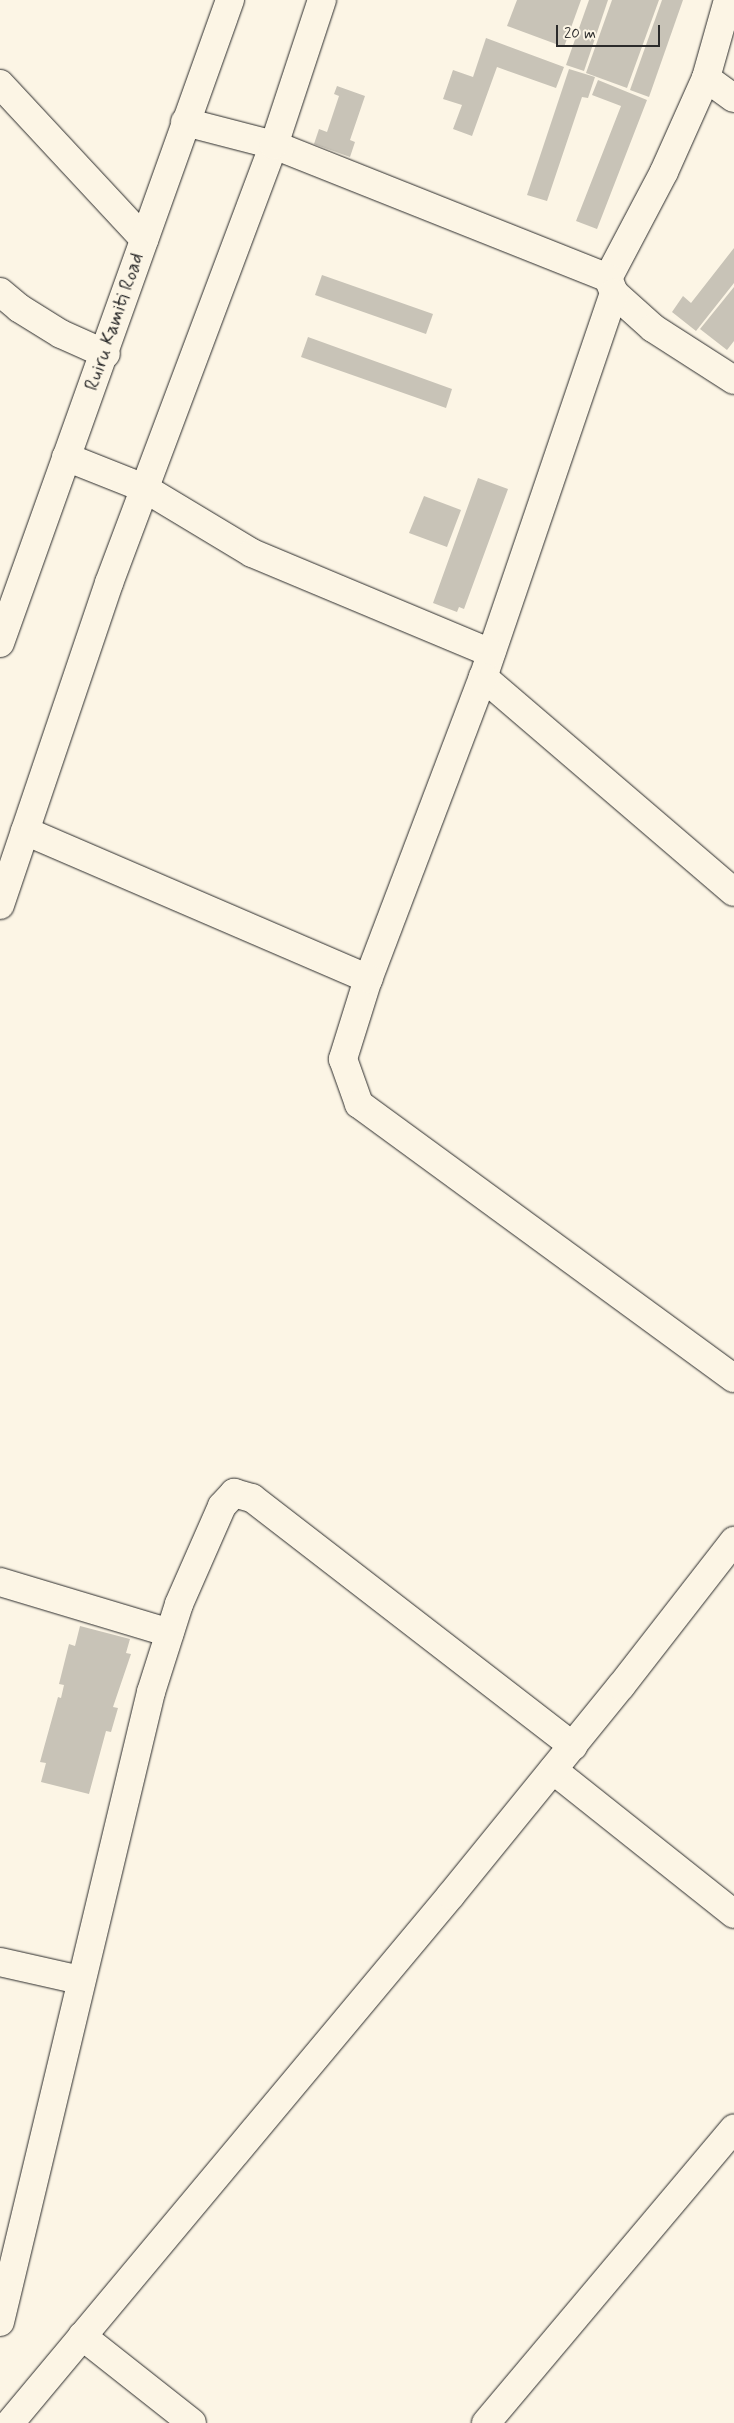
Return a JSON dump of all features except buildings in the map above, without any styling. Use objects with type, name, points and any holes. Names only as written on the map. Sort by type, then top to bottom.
[{"type":"street","name":"Ruiru Kamiti Road","points":[[0,643],[66,456],[106,354],[185,122],[230,0]]},
{"type":"street","points":[[0,905],[144,488],[274,145],[322,0]]},
{"type":"street","points":[[728,0],[706,78],[611,286],[487,665],[368,979],[343,1059],[360,1104],[734,1378]]},
{"type":"street","points":[[706,78],[734,98]]},
{"type":"street","points":[[0,84],[144,240]]},
{"type":"street","points":[[185,122],[274,145],[611,286],[653,328],[734,380]]},
{"type":"street","points":[[0,292],[19,308],[61,334],[106,354]]},
{"type":"street","points":[[66,456],[144,488],[252,553],[487,665],[734,892]]},
{"type":"street","points":[[25,831],[368,979]]},
{"type":"street","points":[[0,2322],[80,1980],[151,1692],[179,1604],[222,1506],[234,1493],[252,1498],[573,1746]]},
{"type":"street","points":[[10,2423],[573,1746],[734,1541]]},
{"type":"street","points":[[0,1582],[170,1633]]},
{"type":"street","points":[[553,1770],[734,1914]]},
{"type":"street","points":[[0,1962],[80,1980]]},
{"type":"street","points":[[486,2423],[734,2128]]},
{"type":"street","points":[[82,2336],[192,2423]]}]
